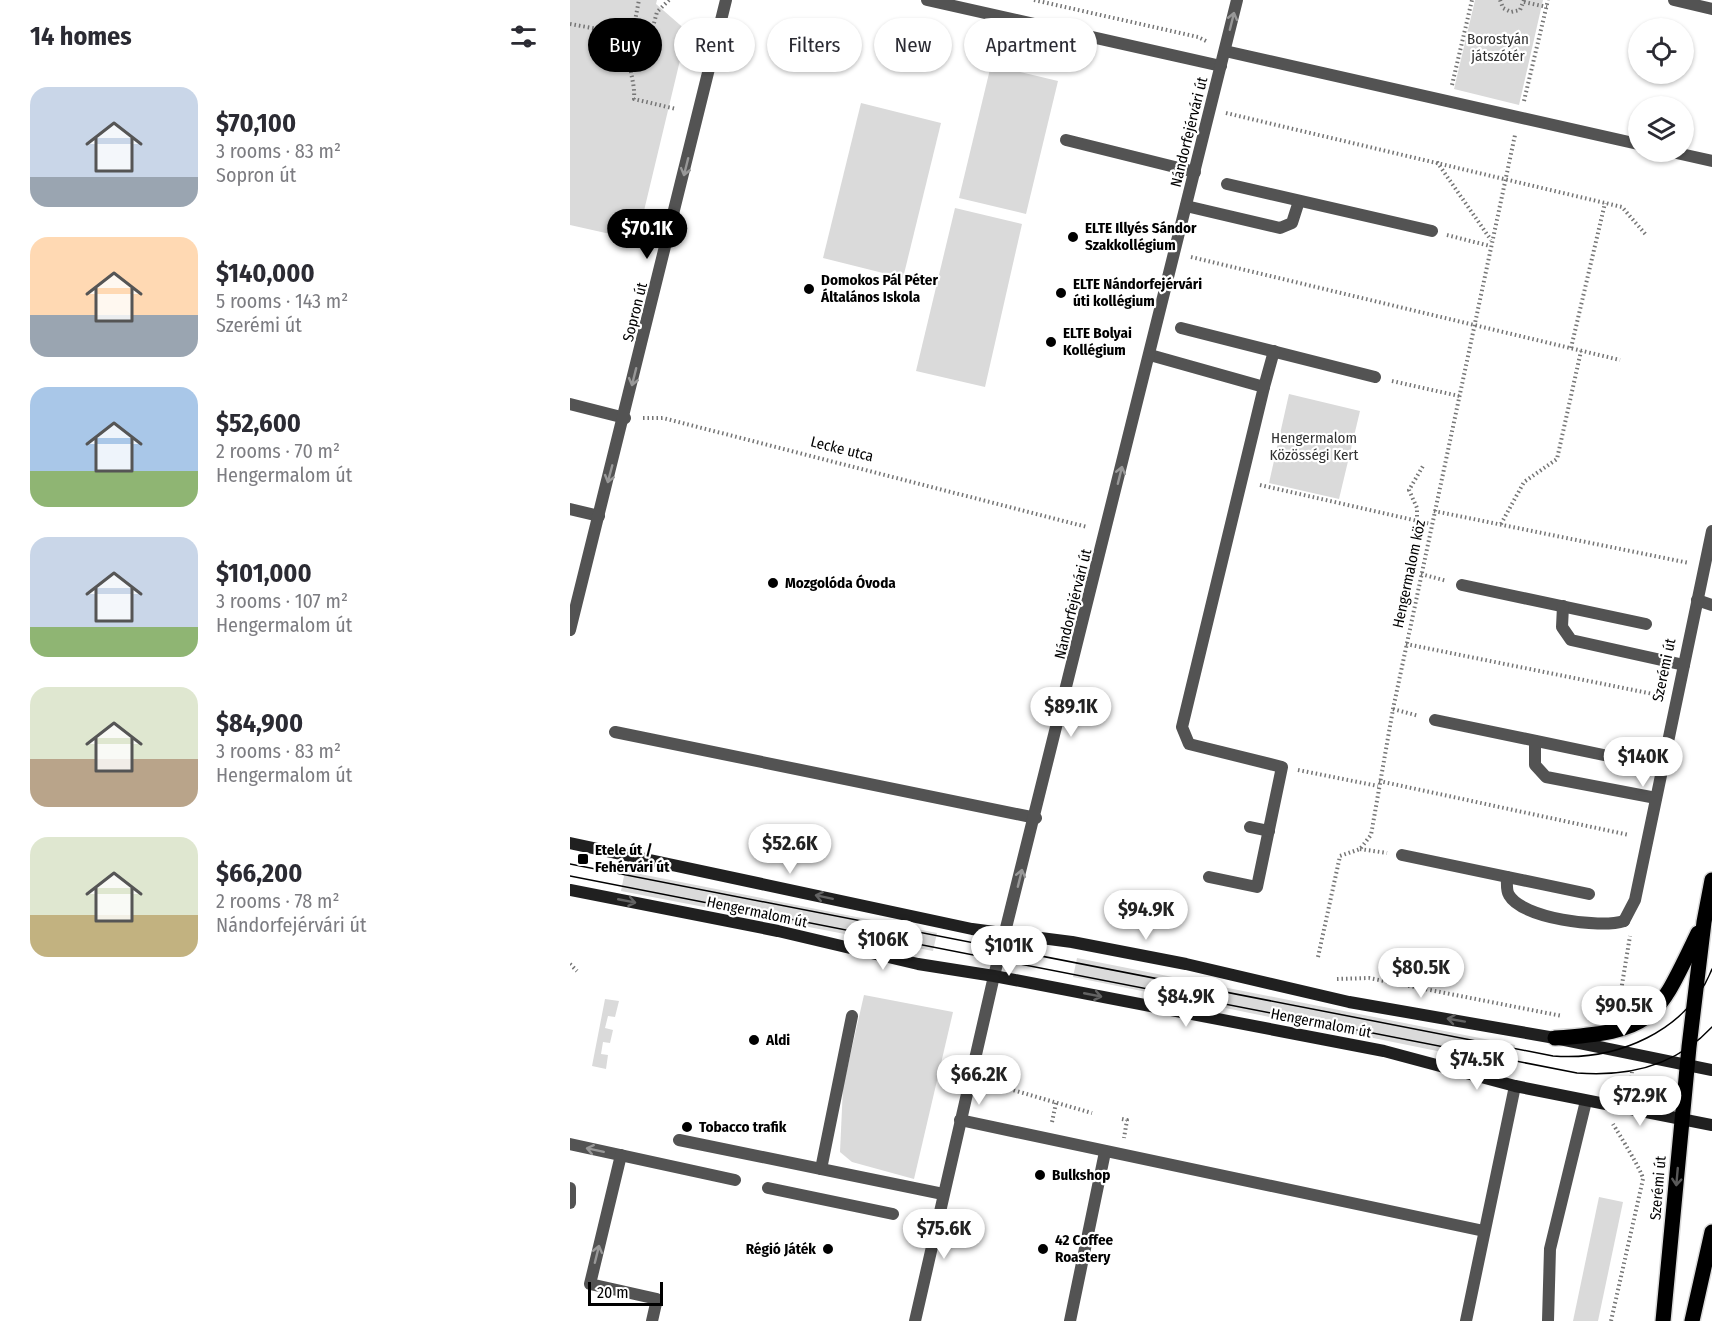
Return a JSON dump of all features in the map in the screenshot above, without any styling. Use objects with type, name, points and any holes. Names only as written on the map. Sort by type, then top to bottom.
[{"type":"main road","name":"Hengermalom út","points":[[570,843],[1004,935],[1072,942],[1186,964],[1349,1002],[1555,1038],[1712,1070]]},
{"type":"main road","name":"Szerémi út","points":[[1663,1321],[1687,1065],[1704,922],[1712,880]]},
{"type":"main road","name":"Hengermalom út","points":[[570,890],[778,931],[918,964],[994,976],[1384,1051],[1515,1086],[1712,1125]]},
{"type":"main road","points":[[1555,1038],[1598,1035],[1625,1029],[1648,1017],[1668,995],[1704,922]]},
{"type":"main road","points":[[1692,1321],[1712,1232]]},
{"type":"street","name":"Sopron út","points":[[570,630],[726,0]]},
{"type":"street","points":[[927,0],[1221,66]]},
{"type":"street","name":"Nándorfejérvári út","points":[[915,1321],[994,976],[1036,818],[1237,0]]},
{"type":"street","points":[[1674,0],[1712,9]]},
{"type":"street","points":[[1224,51],[1628,142]]},
{"type":"street","points":[[1066,140],[1195,172]]},
{"type":"street","points":[[1694,157],[1712,161]]},
{"type":"street","points":[[1227,184],[1432,231]]},
{"type":"street","points":[[1186,206],[1280,228],[1292,223],[1299,201]]},
{"type":"street","points":[[1181,328],[1375,377]]},
{"type":"street","points":[[1209,878],[1257,887],[1282,766],[1189,744],[1182,727],[1274,351]]},
{"type":"street","points":[[1150,355],[1264,387]]},
{"type":"street","points":[[570,404],[624,418]]},
{"type":"street","points":[[570,509],[598,516]]},
{"type":"street","name":"Szerémi út","points":[[1624,921],[1635,900],[1712,531]]},
{"type":"street","points":[[1462,585],[1646,624]]},
{"type":"street","points":[[1697,600],[1712,599]]},
{"type":"street","points":[[1697,600],[1712,605]]},
{"type":"street","points":[[1563,606],[1562,627],[1571,640],[1684,665]]},
{"type":"street","points":[[1435,720],[1618,758]]},
{"type":"street","points":[[615,732],[1036,818]]},
{"type":"street","points":[[1535,741],[1536,765],[1546,777],[1656,798]]},
{"type":"street","points":[[1250,827],[1269,831]]},
{"type":"street","points":[[1402,855],[1589,894]]},
{"type":"street","points":[[1507,877],[1507,893],[1516,904],[1532,912],[1598,925],[1611,925],[1624,921]]},
{"type":"street","points":[[821,1169],[852,1016]]},
{"type":"street","points":[[1466,1321],[1515,1086]]},
{"type":"street","points":[[1548,1321],[1550,1250],[1586,1101]]},
{"type":"street","points":[[960,1120],[1484,1231]]},
{"type":"street","points":[[679,1140],[943,1194]]},
{"type":"street","points":[[570,1144],[735,1180]]},
{"type":"street","points":[[1070,1321],[1105,1152]]},
{"type":"street","points":[[621,1155],[590,1284],[657,1299],[652,1321]]},
{"type":"street","points":[[570,1188],[570,1203]]},
{"type":"street","points":[[768,1188],[893,1214]]},
{"type":"path","points":[[636,18],[639,0]]},
{"type":"path","points":[[655,18],[657,12],[669,0]]},
{"type":"path","points":[[1034,0],[1198,37],[1224,51]]},
{"type":"path","points":[[1448,101],[1472,0]]},
{"type":"path","points":[[1500,0],[1503,8],[1511,12],[1520,10],[1524,1],[1547,7]]},
{"type":"path","name":"Hengermalom köz","points":[[1318,957],[1340,856],[1360,849],[1371,836],[1378,784],[1473,325],[1505,178],[1548,0]]},
{"type":"path","points":[[570,24],[588,28]]},
{"type":"path","points":[[631,72],[635,83],[634,99],[676,109]]},
{"type":"path","points":[[1210,109],[1622,207],[1647,236]]},
{"type":"path","points":[[1437,162],[1491,243]]},
{"type":"path","points":[[1570,348],[1605,203]]},
{"type":"path","points":[[1432,231],[1491,243]]},
{"type":"path","points":[[1175,253],[1620,360]]},
{"type":"path","points":[[1501,524],[1524,482],[1557,459],[1581,351]]},
{"type":"path","points":[[1375,377],[1458,396]]},
{"type":"path","name":"Lecke utca","points":[[624,418],[663,418],[1106,532]]},
{"type":"path","points":[[1417,521],[1417,508],[1409,489],[1423,466]]},
{"type":"path","points":[[1241,481],[1431,524]]},
{"type":"path","points":[[1434,511],[1704,566]]},
{"type":"path","points":[[1421,574],[1446,580]]},
{"type":"path","points":[[1406,644],[1677,699]]},
{"type":"path","points":[[1393,709],[1435,720]]},
{"type":"path","points":[[1299,770],[1648,838]]},
{"type":"path","points":[[1360,849],[1402,855]]},
{"type":"path","points":[[1603,1013],[1618,1002],[1630,944],[1629,931],[1624,921]]},
{"type":"path","points":[[570,964],[578,971]]},
{"type":"path","points":[[1334,979],[1369,978],[1568,1017]]},
{"type":"path","points":[[992,1084],[1092,1113]]},
{"type":"path","points":[[1611,1321],[1643,1179],[1639,1167],[1631,1158],[1621,1139]]},
{"type":"green space","points":[[570,0],[657,0],[656,4],[674,20],[674,72],[677,72],[637,240],[570,225]]},
{"type":"green space","name":"Borostyán játszótér","points":[[1475,0],[1543,0],[1519,105],[1454,89]]},
{"type":"green space","points":[[989,72],[1020,72],[1058,81],[1026,214],[959,198]]},
{"type":"green space","points":[[861,103],[941,123],[903,278],[823,258]]},
{"type":"green space","points":[[955,208],[1022,224],[985,387],[916,371]]},
{"type":"green space","name":"Hengermalom Közösségi Kert","points":[[1289,394],[1360,411],[1339,499],[1269,483]]},
{"type":"green space","points":[[625,871],[937,933],[933,951],[621,891]]},
{"type":"green space","points":[[1077,958],[1515,1045],[1511,1066],[1073,977]]},
{"type":"green space","points":[[864,995],[953,1012],[914,1179],[852,1162],[840,1152],[843,1087]]},
{"type":"green space","points":[[605,999],[619,1001],[615,1017],[608,1016],[605,1028],[613,1030],[610,1043],[603,1042],[601,1054],[608,1055],[606,1069],[592,1066]]},
{"type":"green space","points":[[1599,1197],[1623,1202],[1598,1321],[1573,1321]]},
{"type":"tram line","points":[[570,864],[1553,1056],[1601,1053],[1647,1038],[1667,1026],[1685,1010],[1701,991],[1712,969]]},
{"type":"tram line","points":[[570,876],[1577,1073],[1614,1073],[1650,1066],[1683,1051],[1712,1027]]},
{"type":"place","name":"ELTE Illyés Sándor Szakkollégium","points":[[1073,237]]},
{"type":"place","name":"Domokos Pál Péter Általános Iskola","points":[[809,289]]},
{"type":"place","name":"ELTE Nándorfejérvári úti kollégium","points":[[1061,293]]},
{"type":"place","name":"ELTE Bolyai Kollégium","points":[[1051,342]]},
{"type":"place","name":"Mozgolóda Óvoda","points":[[773,583]]},
{"type":"place","name":"Etele út / Fehérvári út","points":[[583,859]]},
{"type":"place","name":"Aldi","points":[[754,1040]]},
{"type":"place","name":"Tobacco trafik","points":[[687,1127]]},
{"type":"place","name":"Bulkshop","points":[[1040,1175]]},
{"type":"place","name":"Régió Játék","points":[[828,1249]]},
{"type":"place","name":"42 Coffee Roastery","points":[[1043,1249]]}]
